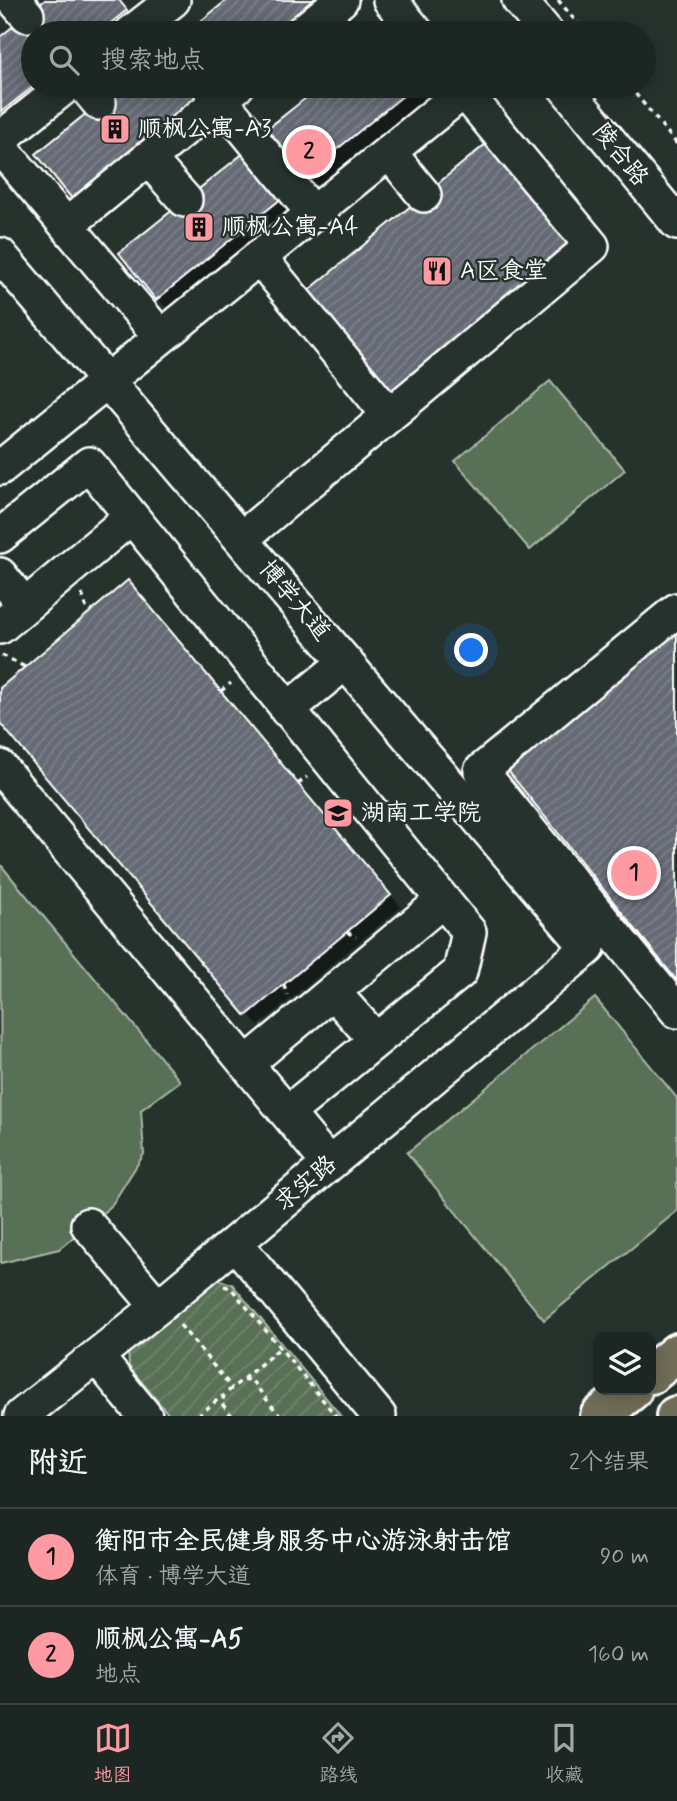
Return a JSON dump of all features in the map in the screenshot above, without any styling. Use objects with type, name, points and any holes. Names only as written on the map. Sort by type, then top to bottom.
[{"type":"main road","points":[[656,1370],[677,1353]]},
{"type":"main road","points":[[600,1416],[626,1395]]},
{"type":"street","points":[[316,21],[341,0]]},
{"type":"street","points":[[390,0],[407,21]]},
{"type":"street","points":[[493,0],[511,21]]},
{"type":"street","points":[[519,0],[537,21]]},
{"type":"street","points":[[0,139],[51,98]]},
{"type":"street","points":[[67,225],[148,158],[213,98]]},
{"type":"street","points":[[228,98],[313,213]]},
{"type":"street","points":[[0,468],[389,152],[451,98]]},
{"type":"street","points":[[241,539],[592,246],[470,98]]},
{"type":"street","name":"陵合路","points":[[574,98],[677,223]]},
{"type":"street","name":"陵合路","points":[[600,98],[677,191]]},
{"type":"street","points":[[0,147],[162,337]]},
{"type":"street","points":[[389,152],[424,195]]},
{"type":"street","points":[[148,158],[185,200]]},
{"type":"street","name":"博学大道","points":[[0,255],[346,662],[469,782],[588,948]]},
{"type":"street","points":[[259,257],[389,415]]},
{"type":"street","points":[[0,536],[89,464],[469,932],[460,972],[287,1112]]},
{"type":"street","points":[[0,627],[131,517]]},
{"type":"street","points":[[0,575],[25,606]]},
{"type":"street","points":[[677,610],[469,782],[677,1011]]},
{"type":"street","points":[[288,710],[346,662]]},
{"type":"street","points":[[0,767],[329,1164]]},
{"type":"street","points":[[246,1064],[442,901]]},
{"type":"street","name":"求实路","points":[[21,1416],[97,1357],[172,1311],[235,1243],[588,948]]},
{"type":"street","points":[[333,992],[376,1040]]},
{"type":"street","points":[[88,1225],[172,1311]]},
{"type":"street","points":[[235,1243],[379,1416]]},
{"type":"street","points":[[97,1357],[145,1416]]},
{"type":"path","points":[[558,0],[576,21]]},
{"type":"path","points":[[639,98],[677,144]]},
{"type":"path","points":[[0,654],[25,667]]},
{"type":"path","points":[[215,1293],[225,1285],[231,1288],[336,1416]]},
{"type":"path","points":[[172,1311],[178,1323],[232,1388]]},
{"type":"path","points":[[198,1416],[280,1348]]},
{"type":"path","points":[[243,1379],[252,1381],[280,1416]]},
{"type":"path","points":[[223,1395],[222,1404],[232,1416]]},
{"type":"path","points":[[326,1416],[332,1411]]},
{"type":"green space","points":[[550,381],[625,470],[530,550],[455,461]]},
{"type":"green space","points":[[0,864],[180,1081],[141,1110],[144,1154],[111,1206],[59,1249],[1,1263]]},
{"type":"green space","points":[[595,998],[677,1098],[677,1211],[544,1320],[407,1153]]},
{"type":"green space","points":[[207,1280],[232,1284],[341,1416],[170,1416],[129,1367],[128,1349]]},
{"type":"building","points":[[45,0],[119,0],[127,10],[113,21],[21,21],[21,96],[1,112],[0,37]]},
{"type":"building","points":[[227,0],[322,0],[296,21],[201,21]]},
{"type":"building","name":"顺枫公寓-A3","points":[[105,98],[199,98],[73,200],[36,154]]},
{"type":"building","points":[[306,98],[400,98],[304,176],[267,129]]},
{"type":"building","name":"A区食堂","points":[[487,143],[572,246],[387,399],[302,296]]},
{"type":"building","name":"顺枫公寓-A4","points":[[245,152],[282,198],[156,300],[119,253]]},
{"type":"building","points":[[128,580],[391,895],[246,1016],[0,723],[0,688]]},
{"type":"building","points":[[677,627],[677,981],[504,766]]},
{"type":"place","name":"顺枫公寓-A3","points":[[115,129]]},
{"type":"place","name":"顺枫公寓-A5","points":[[309,152]]},
{"type":"place","name":"顺枫公寓-A4","points":[[199,227]]},
{"type":"place","name":"A区食堂","points":[[437,271]]},
{"type":"place","name":"湖南工学院","points":[[338,813]]},
{"type":"place","name":"衡阳市全民健身服务中心游泳射击馆","points":[[634,873]]}]
